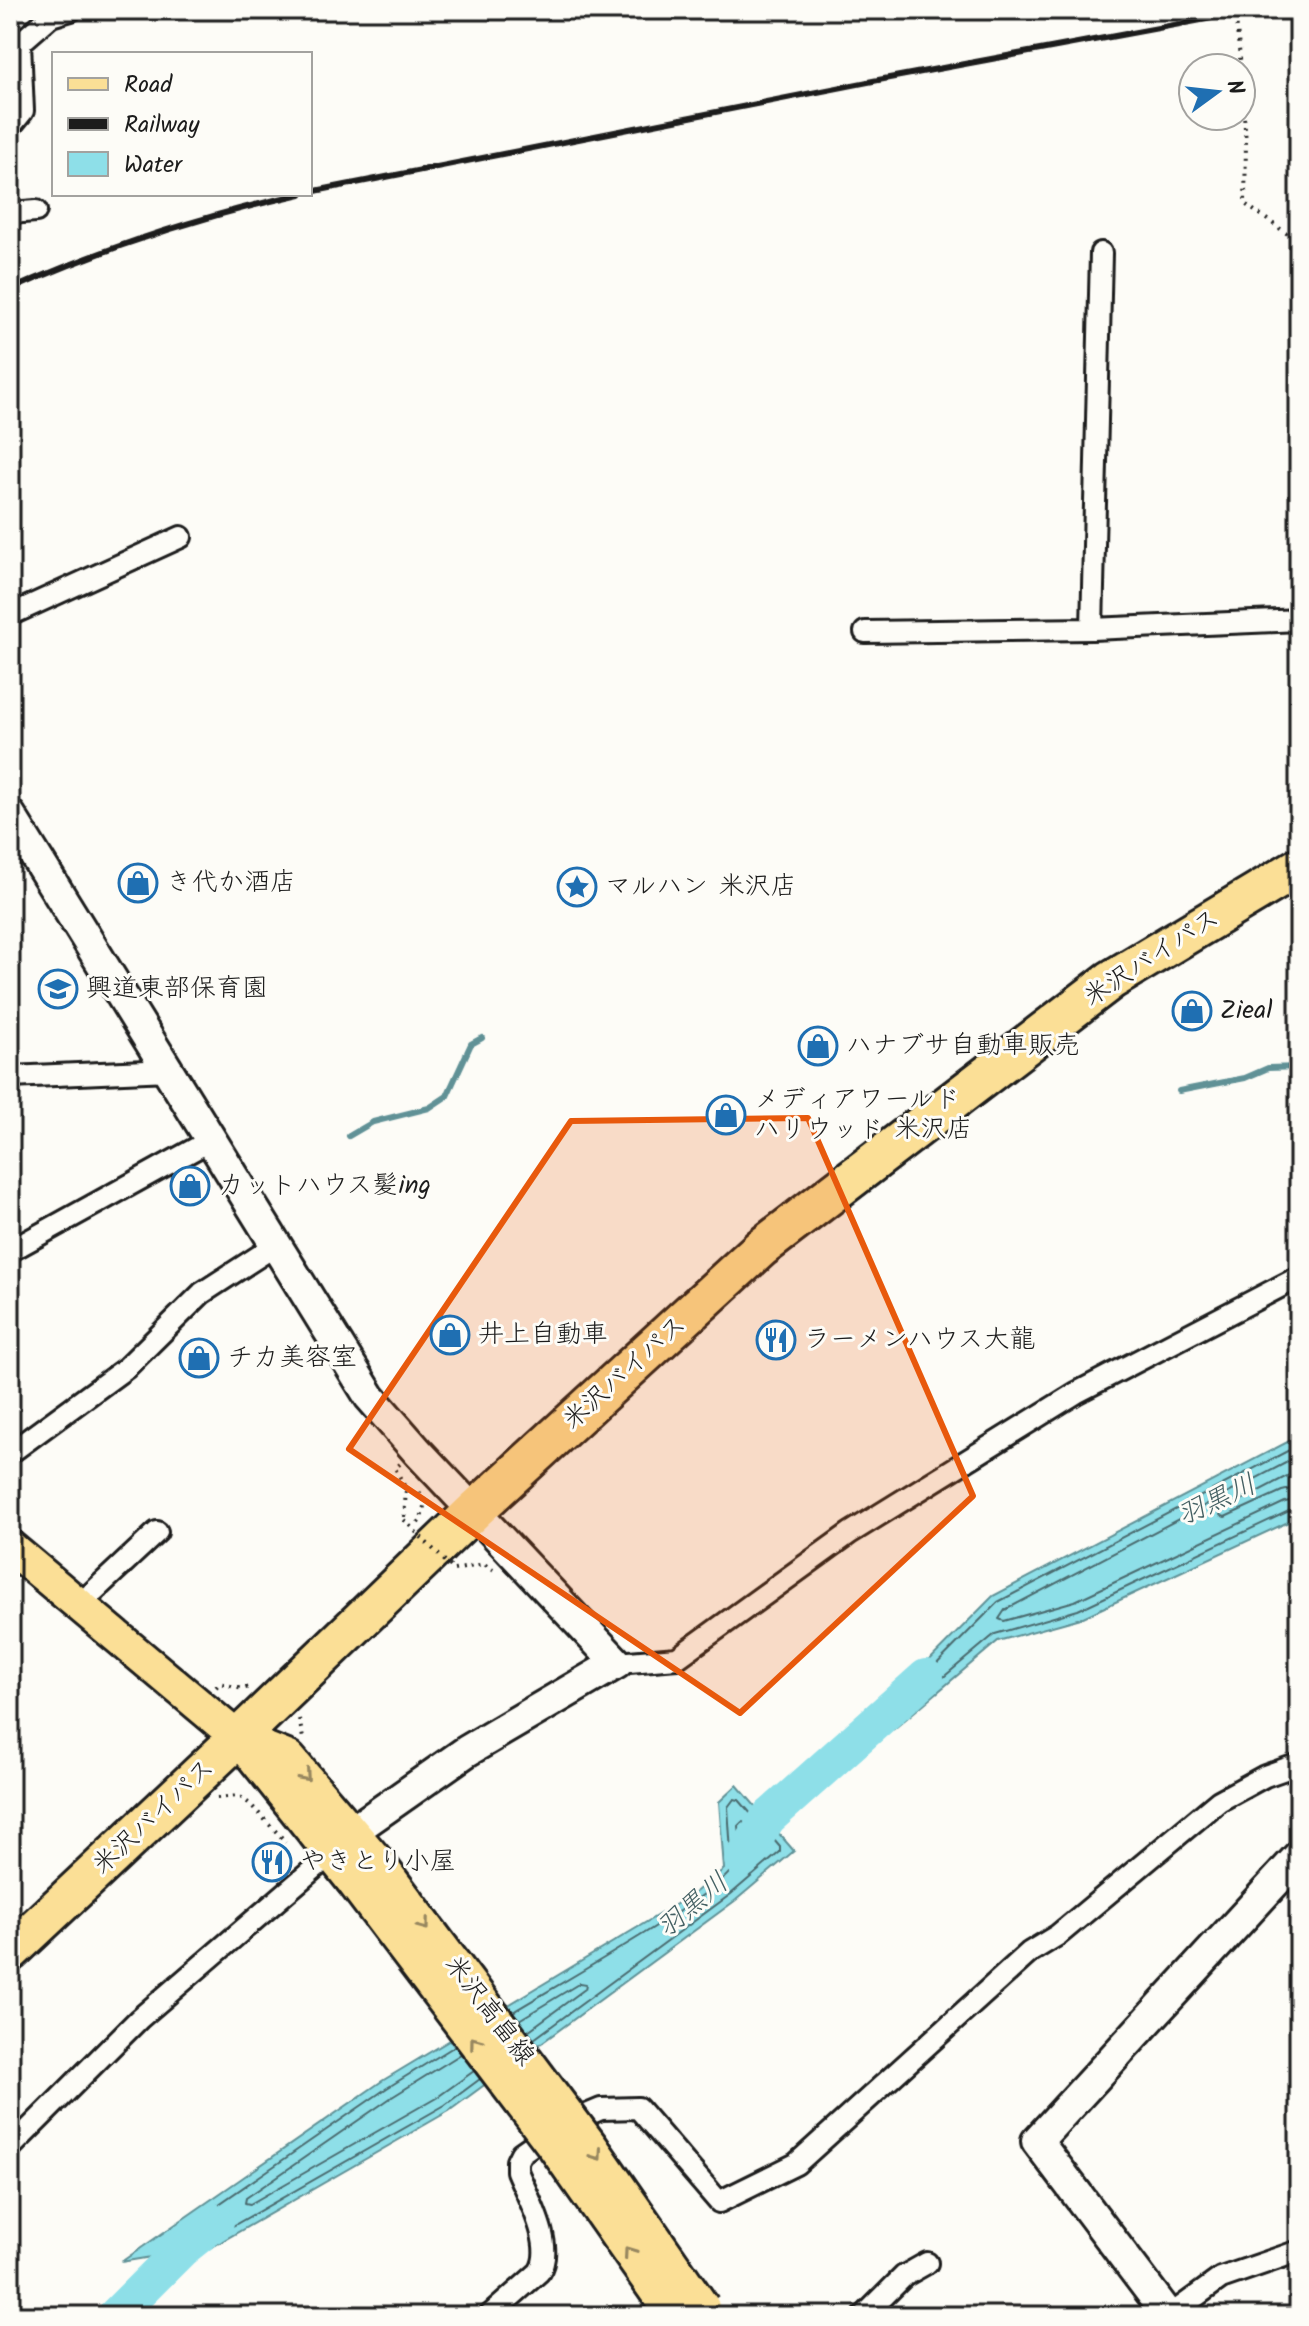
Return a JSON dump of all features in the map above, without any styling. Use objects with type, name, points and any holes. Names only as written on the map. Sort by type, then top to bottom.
[{"type":"highway","name":"米沢バイパス","points":[[10,1952],[475,1510],[761,1248],[1111,980],[1299,867]]},
{"type":"main road","name":"米沢高畠線","points":[[10,1547],[238,1738],[343,1867],[555,2148],[696,2313]]},
{"type":"main road","name":"米沢高畠線","points":[[238,1738],[289,1758],[353,1831],[343,1867]]},
{"type":"street","points":[[10,127],[23,111],[20,43],[51,16],[71,10]]},
{"type":"street","points":[[10,213],[36,211]]},
{"type":"street","points":[[1092,629],[1101,253]]},
{"type":"street","points":[[10,615],[181,537]]},
{"type":"street","points":[[865,632],[1092,629],[1299,620]]},
{"type":"street","points":[[10,815],[370,1397],[617,1663]]},
{"type":"street","points":[[10,1077],[169,1070]]},
{"type":"street","points":[[10,1251],[211,1140]]},
{"type":"street","points":[[10,1453],[126,1368],[202,1293],[276,1245]]},
{"type":"street","points":[[353,1831],[467,1751],[617,1663],[677,1658],[850,1533],[1076,1393],[1299,1277]]},
{"type":"street","points":[[79,1605],[157,1532]]},
{"type":"street","points":[[489,2316],[539,2272],[545,2263],[543,2238],[517,2171],[517,2161],[521,2153],[558,2127],[601,2109],[638,2108],[719,2202],[796,2164],[1030,1952],[1058,1935],[1219,1801],[1265,1776],[1299,1764]]},
{"type":"street","points":[[1299,1856],[1037,2141],[1169,2316],[1221,2278],[1299,2251]]},
{"type":"street","points":[[10,2148],[139,2019],[343,1867]]},
{"type":"street","points":[[864,2316],[904,2276],[927,2263]]},
{"type":"path","points":[[1235,10],[1239,52]]},
{"type":"path","points":[[1245,132],[1245,204],[1299,242]]},
{"type":"path","points":[[402,1462],[395,1468],[406,1489],[404,1520],[454,1570],[484,1564],[496,1572]]},
{"type":"path","points":[[410,1530],[421,1519],[425,1502],[417,1488]]},
{"type":"path","points":[[220,1683],[242,1689],[258,1684]]},
{"type":"path","points":[[212,1799],[239,1796],[343,1867]]},
{"type":"highlighted area","points":[[808,1118],[973,1496],[740,1713],[349,1449],[571,1121]]},
{"type":"water","points":[[1299,1436],[1299,1517],[1081,1618],[998,1641],[894,1729],[887,1703],[993,1596]]},
{"type":"water","points":[[737,1785],[794,1851],[736,1900],[449,2111],[212,2247],[121,2262],[382,2081],[693,1894],[724,1869],[719,1802]]},
{"type":"waterway","points":[[349,1136],[373,1122],[429,1108],[447,1096],[471,1044],[482,1038]]},
{"type":"waterway","points":[[1179,1091],[1245,1078],[1268,1068],[1299,1067]]},
{"type":"waterway","name":"羽黒川","points":[[742,1860],[768,1818],[926,1677]]},
{"type":"waterway","name":"羽黒川","points":[[115,2316],[181,2250],[216,2222]]},
{"type":"railway","points":[[312,192],[873,81],[1255,10]]},
{"type":"railway","points":[[10,290],[153,235],[293,196]]},
{"type":"place","name":"き代か酒店","points":[[138,883]]},
{"type":"place","name":"マルハン 米沢店","points":[[577,887]]},
{"type":"place","name":"興道東部保育園","points":[[58,989]]},
{"type":"place","name":"Zieal","points":[[1192,1011]]},
{"type":"place","name":"ハナブサ自動車販売","points":[[818,1046]]},
{"type":"place","name":"メディアワールド ハリウッド 米沢店","points":[[726,1115]]},
{"type":"place","name":"カットハウス髪ing","points":[[190,1186]]},
{"type":"place","name":"井上自動車","points":[[450,1335]]},
{"type":"place","name":"ラーメンハウス大龍","points":[[776,1340]]},
{"type":"place","name":"チカ美容室","points":[[199,1358]]},
{"type":"place","name":"やきとり小屋","points":[[272,1862]]}]
